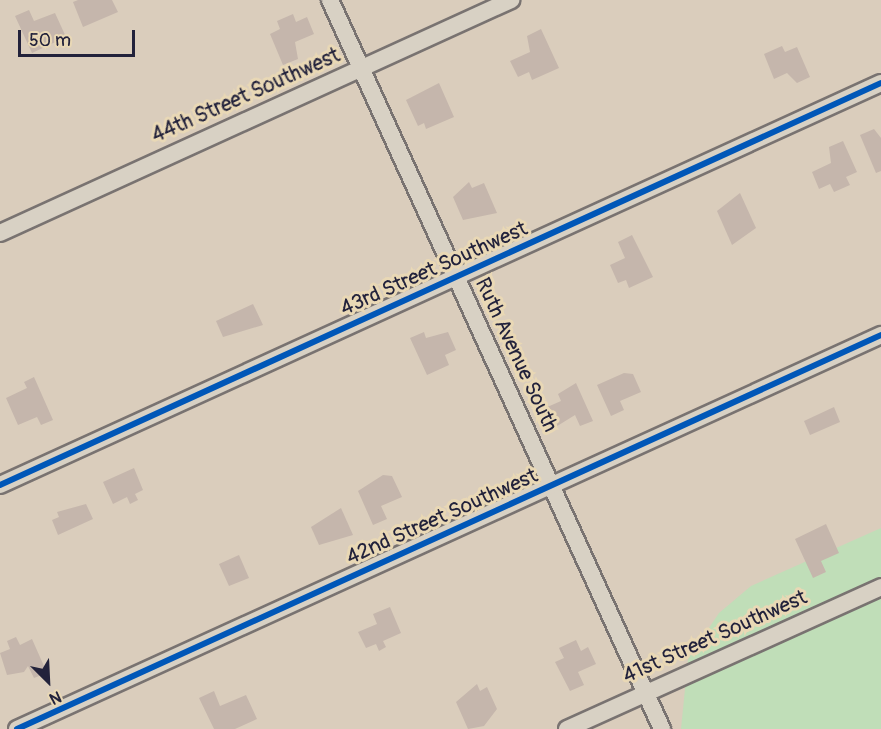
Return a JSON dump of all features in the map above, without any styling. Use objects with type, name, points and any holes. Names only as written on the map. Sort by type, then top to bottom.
[{"type":"street","name":"Ruth Avenue South","points":[[330,0],[663,729]]},
{"type":"street","name":"44th Street Southwest","points":[[0,233],[511,0]]},
{"type":"street","name":"43rd Street Southwest","points":[[0,485],[881,83]]},
{"type":"street","name":"42nd Street Southwest","points":[[17,729],[881,335]]},
{"type":"street","name":"41st Street Southwest","points":[[567,729],[881,586]]},
{"type":"green space","points":[[881,528],[881,729],[681,729],[688,659],[719,613],[751,586]]},
{"type":"building","points":[[112,0],[118,12],[83,27],[73,2]]},
{"type":"building","points":[[29,10],[34,21],[55,13],[66,37],[32,53],[15,16]]},
{"type":"building","points":[[293,14],[296,22],[307,17],[314,34],[295,42],[298,59],[283,65],[270,34],[280,29],[277,21]]},
{"type":"building","points":[[541,29],[559,68],[532,80],[529,72],[518,77],[510,61],[530,52],[527,36]]},
{"type":"building","points":[[782,46],[785,52],[797,47],[810,77],[797,83],[787,73],[774,79],[764,54]]},
{"type":"building","points":[[439,83],[454,117],[426,129],[424,123],[418,126],[406,100]]},
{"type":"building","points":[[874,129],[881,138],[881,171],[876,173],[860,135]]},
{"type":"building","points":[[843,141],[857,172],[846,177],[850,185],[834,192],[830,184],[819,189],[812,172],[831,163],[829,147]]},
{"type":"building","points":[[469,182],[472,188],[484,183],[497,213],[463,220],[453,197]]},
{"type":"building","points":[[740,193],[756,228],[732,245],[717,211]]},
{"type":"building","points":[[632,235],[653,277],[629,288],[626,280],[618,283],[610,265],[625,258],[618,242]]},
{"type":"building","points":[[253,304],[263,325],[223,337],[216,321]]},
{"type":"building","points":[[424,332],[426,338],[448,332],[456,350],[445,355],[449,365],[427,375],[410,338]]},
{"type":"building","points":[[624,373],[633,374],[641,392],[620,401],[624,410],[611,416],[597,385]]},
{"type":"building","points":[[34,377],[53,420],[41,425],[37,417],[18,425],[6,398],[27,388],[24,382]]},
{"type":"building","points":[[576,383],[593,421],[580,426],[575,415],[554,428],[545,408],[561,401],[558,394]]},
{"type":"building","points":[[834,407],[840,422],[810,435],[804,421]]},
{"type":"building","points":[[134,468],[143,490],[135,494],[138,500],[130,504],[127,497],[113,504],[103,482]]},
{"type":"building","points":[[383,475],[392,476],[402,497],[381,506],[387,519],[373,525],[358,491]]},
{"type":"building","points":[[86,504],[93,519],[58,535],[52,520],[59,517],[57,512]]},
{"type":"building","points":[[341,508],[353,535],[319,545],[311,527]]},
{"type":"building","points":[[826,524],[839,553],[821,561],[826,572],[813,578],[795,539]]},
{"type":"building","points":[[239,555],[249,578],[229,586],[219,564]]},
{"type":"building","points":[[390,607],[401,633],[383,641],[386,647],[379,651],[376,644],[366,648],[358,632],[377,624],[373,614]]},
{"type":"building","points":[[16,637],[20,645],[32,639],[47,673],[34,678],[28,666],[24,672],[7,675],[0,653],[10,649],[7,641]]},
{"type":"building","points":[[576,640],[581,651],[588,647],[596,664],[578,672],[584,685],[570,691],[555,662],[564,658],[559,648]]},
{"type":"building","points":[[477,684],[480,691],[487,687],[497,709],[484,726],[468,729],[456,702]]},
{"type":"building","points":[[214,691],[220,706],[246,695],[257,719],[235,729],[214,729],[199,698]]},
{"type":"cycle path","points":[[0,485],[881,83]]},
{"type":"cycle path","points":[[17,729],[881,335]]}]
